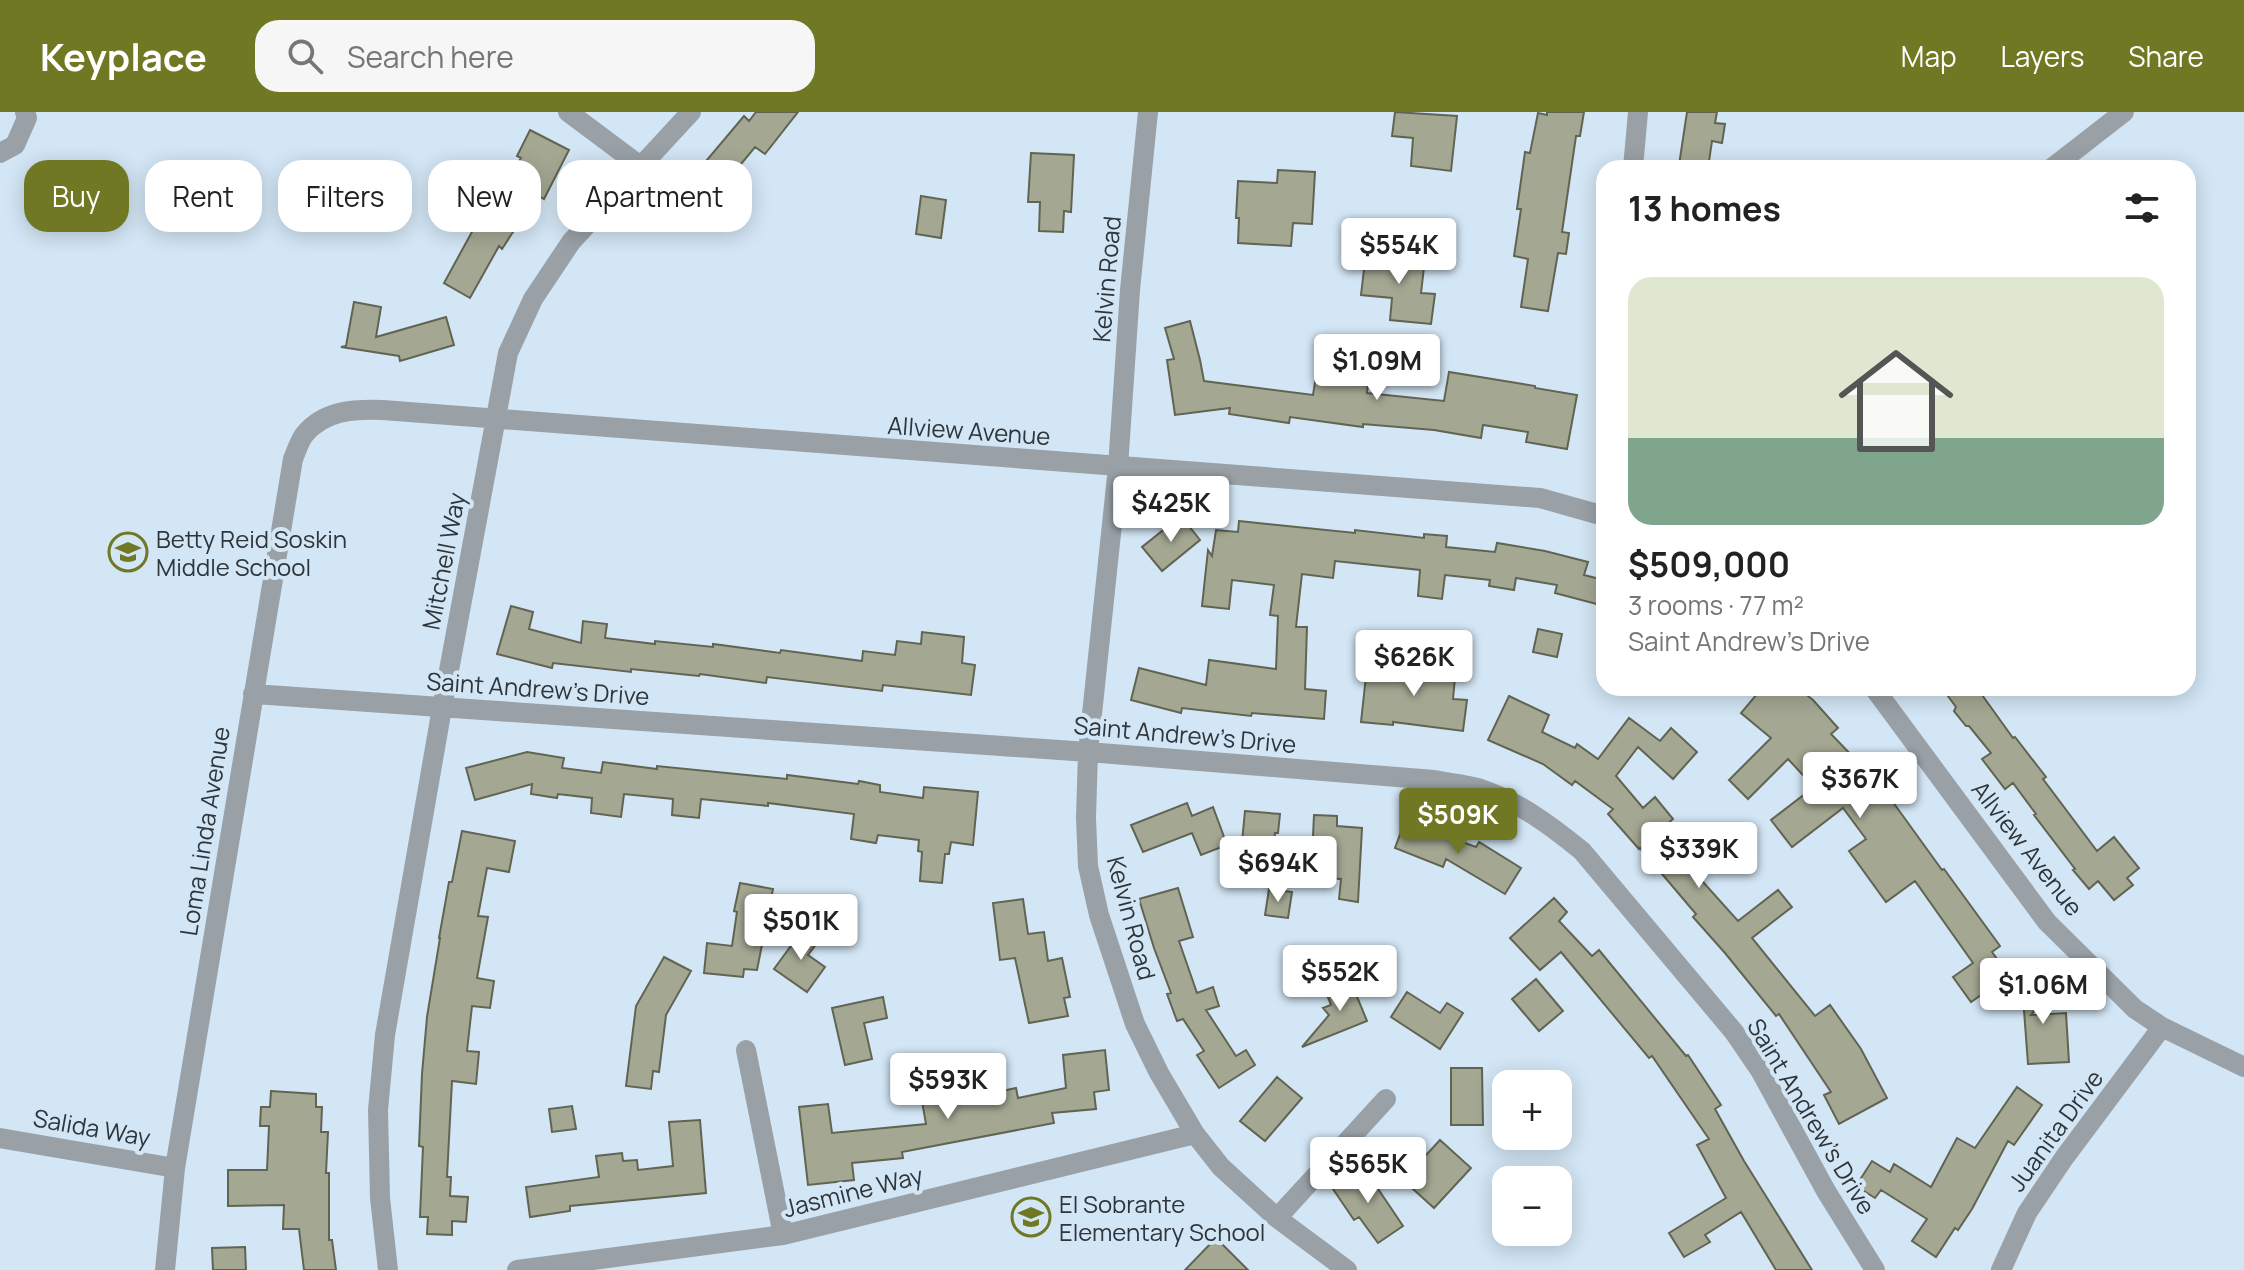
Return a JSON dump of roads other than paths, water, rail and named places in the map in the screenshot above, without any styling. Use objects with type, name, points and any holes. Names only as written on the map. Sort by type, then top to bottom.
[{"type":"street","points":[[0,153],[15,145],[27,118],[25,112]]},
{"type":"street","points":[[568,112],[632,160]]},
{"type":"street","name":"Mitchell Way","points":[[644,160],[691,112]]},
{"type":"street","name":"Kelvin Road","points":[[1148,112],[1130,290],[1118,467],[1088,752],[1088,866],[1099,915],[1135,1024],[1195,1134],[1221,1167],[1277,1218],[1347,1270]]},
{"type":"street","points":[[1634,160],[1638,112]]},
{"type":"street","points":[[2062,160],[2124,112]]},
{"type":"street","name":"Mitchell Way","points":[[388,1270],[380,1198],[378,1110],[385,1035],[495,420],[508,353],[533,299],[580,232]]},
{"type":"street","name":"Allview Avenue","points":[[329,415],[356,409],[1540,498],[1596,514]]},
{"type":"street","name":"Loma Linda Avenue","points":[[165,1270],[175,1168],[293,459],[304,435],[329,415]]},
{"type":"street","name":"Saint Andrew's Drive","points":[[253,694],[1088,752],[1434,780],[1476,787],[1511,800],[1582,851],[1734,1032],[1760,1070],[1826,1191],[1875,1270]]},
{"type":"street","name":"Allview Avenue","points":[[1880,696],[2047,922],[2135,1009],[2162,1027],[2244,1067]]},
{"type":"street","name":"Juanita Drive","points":[[2001,1270],[2027,1213],[2162,1027]]},
{"type":"street","points":[[746,1050],[783,1235]]},
{"type":"street","points":[[1277,1218],[1386,1099]]},
{"type":"street","name":"Jasmine Way","points":[[517,1270],[783,1235],[1195,1134]]},
{"type":"street","name":"Salida Way","points":[[0,1138],[175,1168]]},
{"type":"place","name":"Betty Reid Soskin Middle School","points":[[128,552]]},
{"type":"place","name":"El Sobrante Elementary School","points":[[1031,1217]]}]
